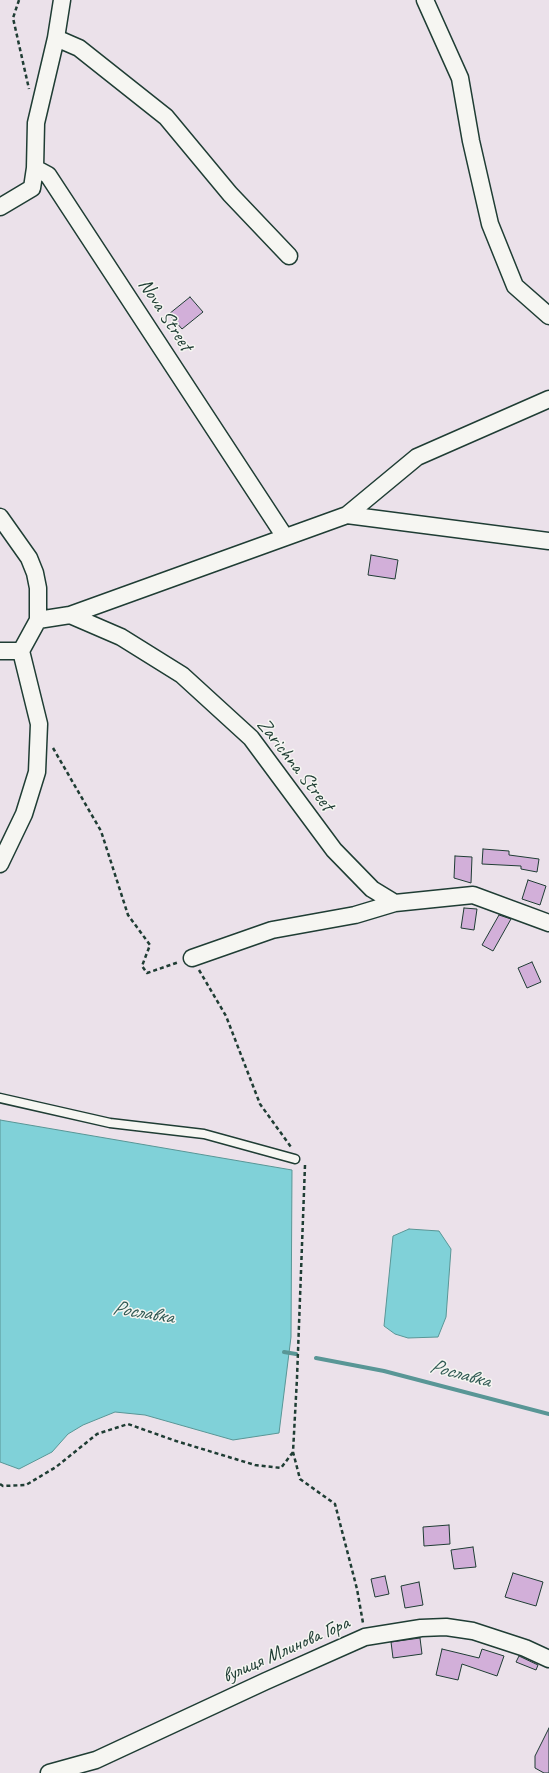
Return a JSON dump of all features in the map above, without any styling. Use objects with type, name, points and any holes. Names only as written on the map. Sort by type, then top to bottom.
[{"type":"street","points":[[0,207],[32,188],[35,168],[36,123],[56,38],[62,0]]},
{"type":"street","points":[[425,0],[460,78],[471,141],[490,224],[515,286],[549,316]]},
{"type":"street","points":[[56,38],[79,48],[166,117],[230,194],[290,256]]},
{"type":"street","name":"Nova Street","points":[[35,168],[48,174],[285,537]]},
{"type":"street","points":[[38,620],[70,615],[347,515],[417,457],[549,399]]},
{"type":"street","points":[[347,515],[549,541]]},
{"type":"street","points":[[0,517],[29,558],[35,573],[38,588],[38,620],[21,651],[38,724],[37,772],[24,814],[0,864]]},
{"type":"street","name":"Zarichna Street","points":[[70,615],[121,637],[182,675],[251,738],[334,850],[372,888],[395,903]]},
{"type":"street","points":[[0,651],[21,651]]},
{"type":"street","points":[[192,958],[272,930],[355,915],[395,903],[473,895],[549,923]]},
{"type":"street","name":"вулиця Млинова Гора","points":[[49,1773],[96,1760],[365,1637],[421,1628],[446,1627],[473,1631],[525,1648],[549,1659]]},
{"type":"lane","points":[[0,1098],[110,1124],[204,1134],[296,1159]]},
{"type":"path","points":[[19,0],[13,18],[30,93]]},
{"type":"path","points":[[50,744],[101,831],[128,916],[150,945],[142,966],[147,973],[192,958],[226,1016],[260,1104],[292,1149],[296,1159],[305,1163],[297,1386],[293,1452],[300,1479],[335,1504],[356,1589],[365,1637]]},
{"type":"path","points":[[0,1484],[3,1486],[26,1485],[56,1468],[97,1434],[128,1424],[255,1465],[281,1468],[293,1452]]},
{"type":"water","points":[[0,1120],[292,1170],[291,1337],[279,1433],[233,1440],[145,1415],[115,1412],[83,1425],[68,1434],[52,1452],[19,1469],[0,1462]]},
{"type":"water","points":[[409,1229],[439,1231],[451,1249],[446,1317],[438,1337],[408,1338],[395,1334],[384,1326],[393,1236]]},
{"type":"building","points":[[190,297],[203,312],[182,329],[169,314]]},
{"type":"building","points":[[371,555],[398,560],[395,579],[368,575]]},
{"type":"building","points":[[483,849],[509,851],[509,855],[539,859],[537,872],[521,869],[521,866],[482,864]]},
{"type":"building","points":[[455,856],[472,857],[471,883],[454,878]]},
{"type":"building","points":[[528,880],[546,886],[540,905],[522,899]]},
{"type":"building","points":[[464,908],[477,909],[474,930],[461,928]]},
{"type":"building","points":[[499,915],[511,919],[493,951],[482,945]]},
{"type":"building","points":[[532,962],[541,982],[527,988],[518,968]]},
{"type":"building","points":[[449,1525],[450,1544],[424,1546],[423,1527]]},
{"type":"building","points":[[473,1547],[476,1567],[454,1569],[451,1550]]},
{"type":"building","points":[[513,1573],[543,1582],[536,1606],[505,1597]]},
{"type":"building","points":[[385,1576],[389,1594],[375,1597],[371,1579]]},
{"type":"building","points":[[419,1582],[423,1605],[405,1608],[401,1586]]},
{"type":"building","points":[[420,1638],[422,1654],[393,1658],[391,1642]]},
{"type":"building","points":[[442,1649],[479,1658],[482,1649],[504,1656],[497,1676],[462,1664],[458,1680],[436,1675]]},
{"type":"building","points":[[519,1656],[538,1665],[536,1670],[516,1662]]},
{"type":"building","points":[[549,1728],[549,1773],[544,1773],[535,1768],[535,1756]]},
{"type":"waterway","points":[[284,1352],[296,1354]]},
{"type":"waterway","name":"Рославка","points":[[316,1358],[384,1371],[549,1414]]}]
